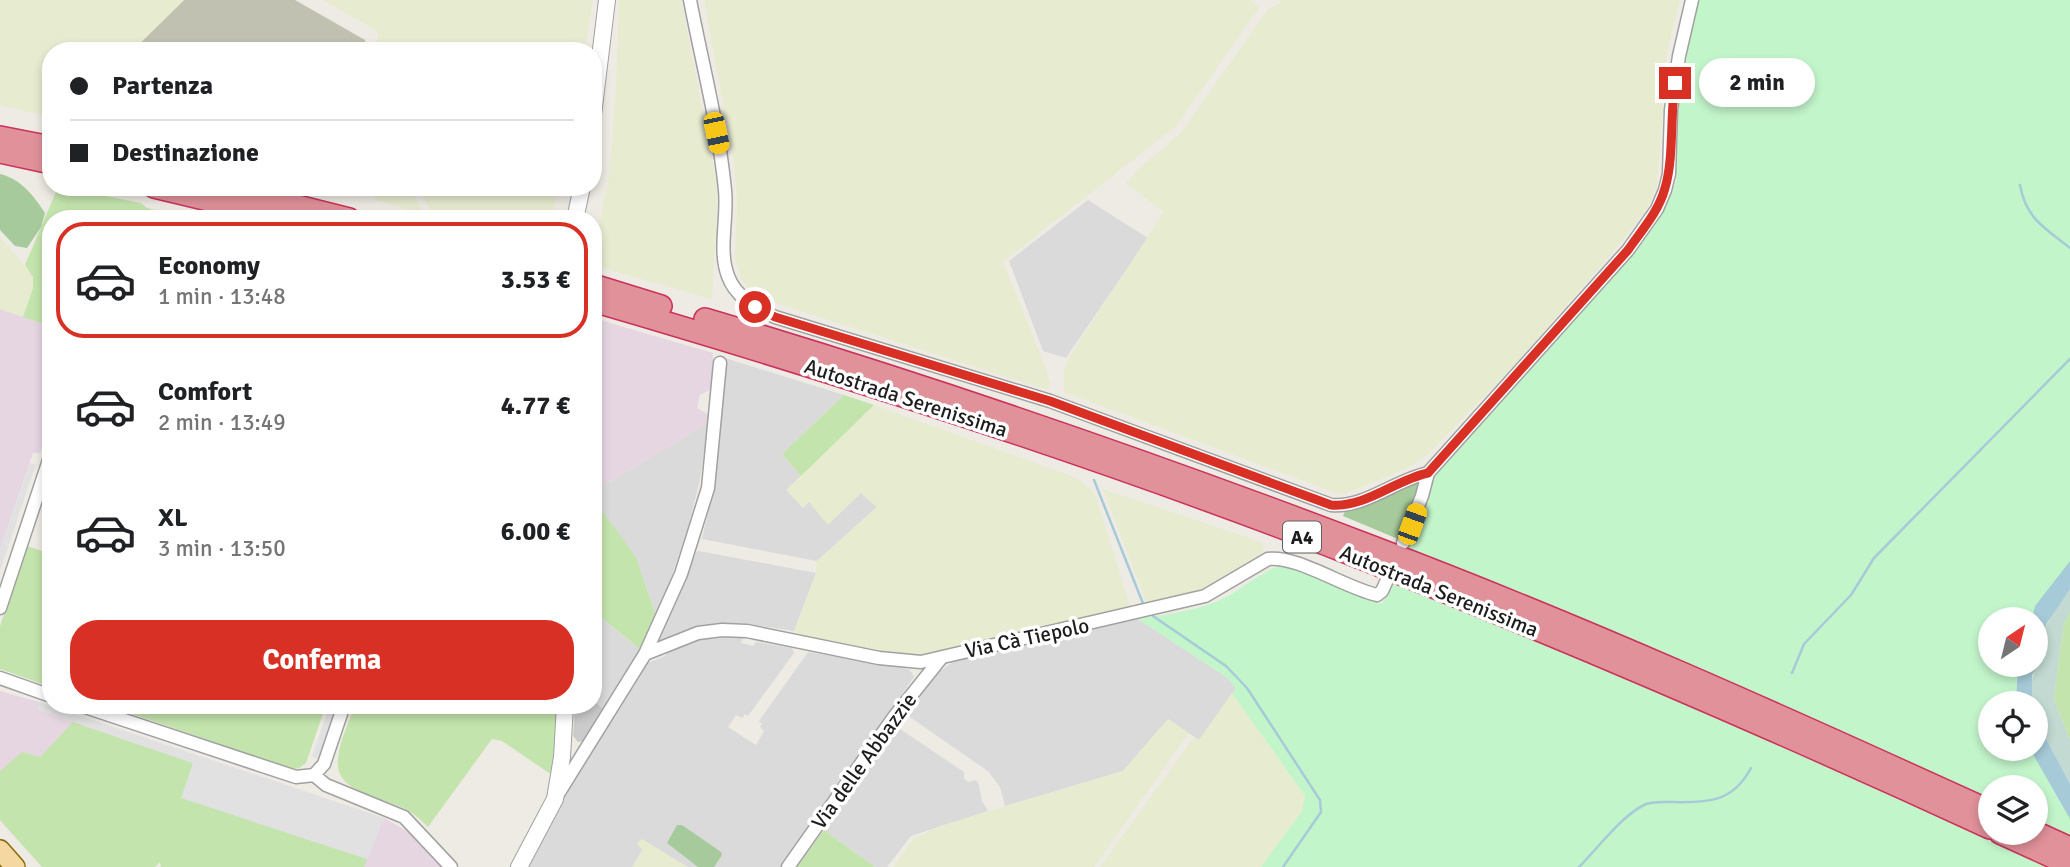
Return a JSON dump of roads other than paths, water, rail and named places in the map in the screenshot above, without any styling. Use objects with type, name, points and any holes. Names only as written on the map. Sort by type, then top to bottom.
[{"type":"highway","points":[[0,136],[42,145]]},
{"type":"highway","points":[[0,152],[42,161]]},
{"type":"highway","points":[[192,196],[250,210]]},
{"type":"highway","points":[[258,196],[313,210]]},
{"type":"highway","name":"Autostrada Serenissima","points":[[602,288],[833,357],[1115,452],[1375,547],[1630,651],[1978,806]]},
{"type":"highway","name":"Autostrada Serenissima","points":[[602,304],[829,372],[1118,469],[1374,564],[1625,666],[1831,755],[1978,822]]},
{"type":"highway","points":[[2048,842],[2070,848]]},
{"type":"highway","points":[[2045,845],[2070,865]]},
{"type":"main road","points":[[0,850],[15,867]]},
{"type":"street","points":[[602,42],[607,0]]},
{"type":"street","points":[[690,0],[722,160],[726,194],[724,252],[727,273],[732,285],[755,307],[775,317],[1050,401],[1331,505],[1345,506],[1410,477],[1428,473]]},
{"type":"street","points":[[1403,543],[1428,473],[1628,250],[1657,209],[1669,174],[1671,110],[1679,56],[1692,0]]},
{"type":"street","points":[[519,867],[555,799],[645,654],[681,574],[708,488],[720,363]]},
{"type":"street","points":[[0,608],[42,481]]},
{"type":"street","name":"Via Cà Tiepolo","points":[[645,654],[698,633],[722,630],[747,631],[906,662],[921,662],[1205,596],[1268,559],[1294,562],[1363,592],[1377,595],[1387,580]]},
{"type":"street","name":"Via delle Abbazzie","points":[[788,867],[894,718],[942,657]]},
{"type":"street","points":[[0,678],[42,693]]},
{"type":"street","points":[[106,714],[296,778],[314,775],[324,764],[342,714]]},
{"type":"street","points":[[555,799],[564,745],[565,714]]},
{"type":"street","points":[[564,745],[583,755]]},
{"type":"street","points":[[314,775],[326,785],[404,817],[451,867]]},
{"type":"street","points":[[0,841],[20,867]]},
{"type":"water","points":[[2070,561],[2070,589],[2048,622],[2048,607],[2035,606]]},
{"type":"water","points":[[2017,677],[2032,677],[2032,691],[2017,691]]},
{"type":"water","points":[[2048,743],[2070,784],[2070,819],[2048,780],[2048,775],[2045,775],[2037,761],[2048,761]]},
{"type":"waterway","points":[[2020,185],[2032,215],[2070,248]]},
{"type":"waterway","points":[[1792,673],[1804,644],[1851,595],[1874,558],[2070,359]]},
{"type":"waterway","points":[[1094,480],[1144,606]]},
{"type":"waterway","points":[[1153,616],[1226,666],[1247,688],[1320,800],[1321,812],[1283,867]]},
{"type":"waterway","points":[[1579,867],[1619,824],[1637,809],[1653,802],[1697,802],[1718,798],[1736,788],[1751,768]]}]
